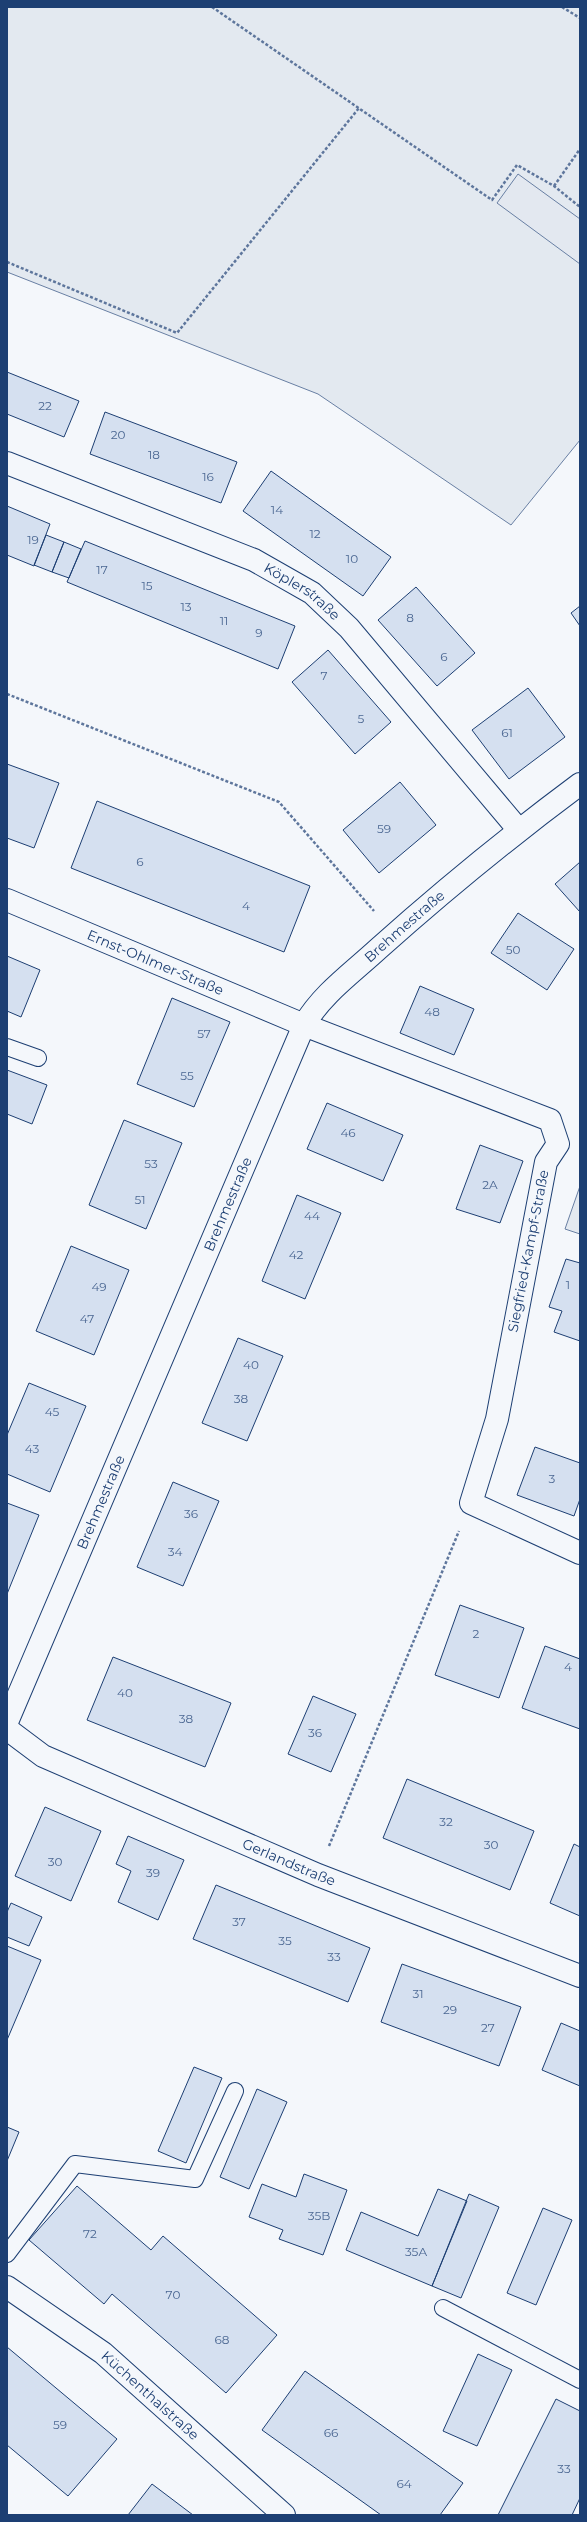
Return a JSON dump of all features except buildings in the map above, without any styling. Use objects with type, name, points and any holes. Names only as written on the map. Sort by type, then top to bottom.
[{"type":"street","name":"Köplerstraße","points":[[7,464],[254,560],[312,593],[349,628],[518,829]]},
{"type":"street","name":"Brehmestraße","points":[[7,1722],[304,1025],[316,1006],[395,934],[518,829],[580,784]]},
{"type":"street","name":"Ernst-Ohlmer-Straße","points":[[7,900],[304,1025]]},
{"type":"street","name":"Siegfried-Kampf-Straße","points":[[304,1025],[550,1120],[558,1144],[546,1162],[497,1419],[471,1503]]},
{"type":"street","points":[[471,1503],[580,1553]]},
{"type":"street","name":"Gerlandstraße","points":[[7,1729],[43,1756],[318,1875],[580,1976]]},
{"type":"street","name":"Küchenthalstraße","points":[[7,2287],[104,2353],[284,2515]]},
{"type":"lane","points":[[7,1047],[38,1058]]},
{"type":"lane","points":[[7,2254],[75,2164],[195,2179],[235,2091]]},
{"type":"lane","points":[[443,2308],[580,2380]]},
{"type":"path","points":[[212,7],[492,200],[517,165],[554,186],[580,207]]},
{"type":"path","points":[[562,7],[580,18]]},
{"type":"path","points":[[7,262],[177,333],[359,108]]},
{"type":"path","points":[[554,186],[580,149]]},
{"type":"path","points":[[7,694],[279,802],[395,934]]},
{"type":"path","points":[[318,1875],[471,1503]]},
{"type":"shaded area","points":[[7,7],[580,7],[580,440],[511,525],[318,394],[7,272]]},
{"type":"shaded area","points":[[518,174],[580,219],[580,264],[497,203]]},
{"type":"shaded area","points":[[580,1186],[580,1234],[565,1229]]}]
